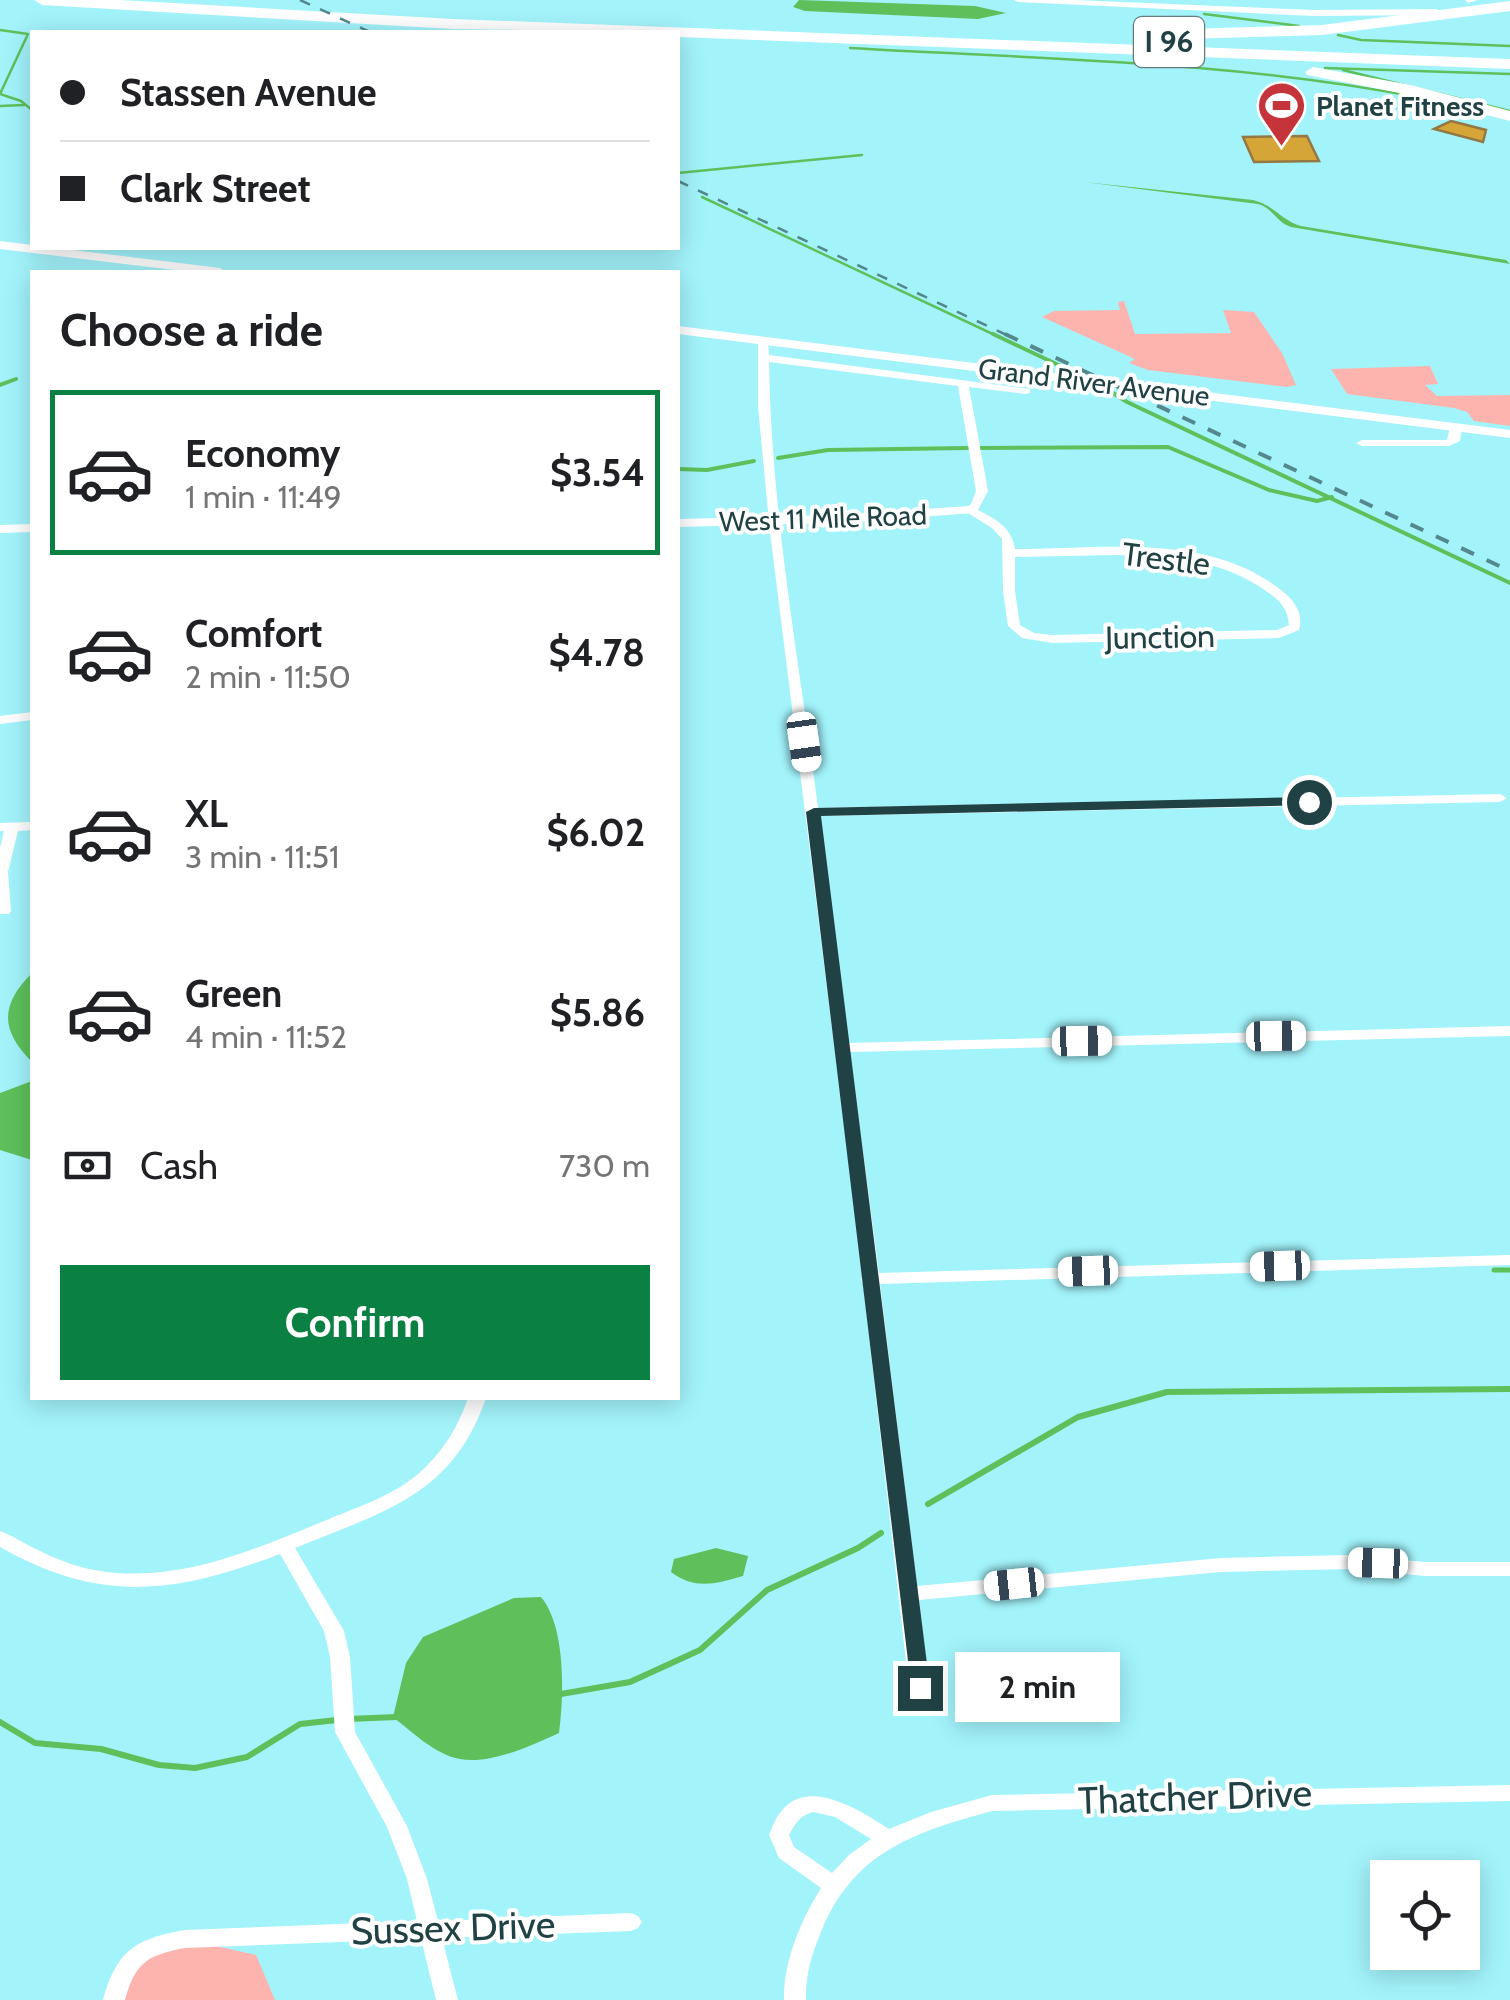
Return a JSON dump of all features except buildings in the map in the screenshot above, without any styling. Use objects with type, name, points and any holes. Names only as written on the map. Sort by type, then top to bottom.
[{"type":"highway","name":"I 96","points":[[42,0],[290,17],[609,30]]},
{"type":"highway","name":"I 96","points":[[157,0],[1510,55]]},
{"type":"highway","points":[[731,25],[1220,34],[1386,24],[1506,5]]},
{"type":"highway","name":"I 96","points":[[680,33],[1510,64]]},
{"type":"highway","points":[[922,42],[958,48],[1207,60],[1285,68],[1384,84],[1510,116]]},
{"type":"main road","points":[[0,245],[30,249]]},
{"type":"main road","points":[[41,250],[204,270]]},
{"type":"main road","name":"Grand River Avenue","points":[[680,330],[1510,434]]},
{"type":"street","points":[[1018,0],[1378,14],[1506,5]]},
{"type":"street","points":[[762,341],[775,521],[920,1688]]},
{"type":"street","points":[[763,358],[1026,391]]},
{"type":"street","points":[[963,383],[982,491],[976,506],[969,510]]},
{"type":"street","points":[[1362,444],[1449,443],[1454,441],[1456,427]]},
{"type":"street","points":[[969,510],[999,527],[1012,553]]},
{"type":"street","name":"West 11 Mile Road","points":[[680,523],[969,510]]},
{"type":"street","points":[[0,529],[30,528]]},
{"type":"street","name":"Trestle","points":[[1012,553],[1135,552],[1190,556],[1225,566],[1274,589],[1294,610],[1296,621]]},
{"type":"street","name":"Junction","points":[[1012,553],[1009,587],[1018,631],[1030,637],[1279,634],[1290,632],[1296,621]]},
{"type":"street","points":[[0,720],[30,716]]},
{"type":"street","points":[[814,812],[1500,798]]},
{"type":"street","points":[[4,911],[1,872],[6,827]]},
{"type":"street","points":[[841,1048],[1510,1031]]},
{"type":"street","points":[[869,1280],[1510,1260]]},
{"type":"street","points":[[0,1538],[44,1564],[104,1579],[140,1581],[204,1574],[284,1545],[412,1488],[450,1452],[472,1417],[476,1400]]},
{"type":"street","points":[[284,1545],[334,1631],[340,1656],[344,1732],[397,1826],[430,1928],[447,2000]]},
{"type":"street","points":[[908,1594],[1221,1565],[1349,1562],[1425,1569],[1510,1569]]},
{"type":"street","name":"Thatcher Drive","points":[[794,2000],[794,1983],[812,1926],[833,1884],[885,1837],[930,1819],[992,1803],[1510,1793]]},
{"type":"street","points":[[833,1884],[786,1852],[780,1835],[784,1821],[799,1808],[821,1804],[842,1810],[885,1837]]},
{"type":"street","name":"Sussex Drive","points":[[114,2000],[119,1975],[136,1954],[158,1944],[275,1935],[631,1922]]},
{"type":"shaded area","points":[[799,0],[975,6],[1006,13],[978,19],[805,11],[793,7]]},
{"type":"shaded area","points":[[1084,182],[1253,200],[1301,226],[1506,260],[1510,264],[1291,227],[1258,204]]},
{"type":"shaded area","points":[[1124,301],[1135,334],[1231,333],[1223,310],[1254,312],[1282,353],[1296,385],[1148,370],[1129,363],[1135,359],[1042,317],[1054,311],[1120,310],[1118,302]]},
{"type":"shaded area","points":[[1430,366],[1438,384],[1425,385],[1437,396],[1510,395],[1510,426],[1474,421],[1467,412],[1454,408],[1347,394],[1331,369]]},
{"type":"shaded area","points":[[30,975],[30,1060],[14,1039],[8,1018],[14,996]]},
{"type":"shaded area","points":[[30,1082],[30,1159],[0,1150],[0,1093]]},
{"type":"shaded area","points":[[716,1548],[748,1556],[743,1576],[697,1583],[671,1572],[674,1559]]},
{"type":"shaded area","points":[[541,1597],[559,1643],[559,1733],[498,1757],[460,1759],[433,1748],[393,1717],[406,1663],[423,1637],[514,1598]]},
{"type":"shaded area","points":[[185,1939],[256,1955],[275,2000],[116,2000],[136,1953]]},
{"type":"waterway","points":[[1204,14],[1299,26]]},
{"type":"waterway","points":[[0,30],[28,34],[0,94],[30,108]]},
{"type":"waterway","points":[[1338,35],[1361,40],[1510,46]]},
{"type":"waterway","points":[[850,48],[1209,69],[1422,98]]},
{"type":"waterway","points":[[1325,68],[1510,74]]},
{"type":"waterway","points":[[1343,70],[1510,111]]},
{"type":"waterway","points":[[1447,104],[1482,116]]},
{"type":"waterway","points":[[0,106],[24,105]]},
{"type":"waterway","points":[[680,173],[862,155]]},
{"type":"waterway","points":[[702,197],[999,337]]},
{"type":"waterway","points":[[993,334],[1088,379]]},
{"type":"waterway","points":[[0,385],[16,379]]},
{"type":"waterway","points":[[1102,386],[1127,402],[1329,498]]},
{"type":"waterway","points":[[980,448],[1168,447],[1269,490],[1317,501],[1329,498]]},
{"type":"waterway","points":[[778,458],[828,450],[967,448]]},
{"type":"waterway","points":[[680,469],[707,470],[754,461]]},
{"type":"waterway","points":[[1329,498],[1510,583]]},
{"type":"waterway","points":[[1494,1270],[1510,1270]]},
{"type":"waterway","points":[[928,1504],[1078,1417],[1167,1392],[1510,1389]]},
{"type":"waterway","points":[[561,1694],[630,1682],[700,1650],[767,1590],[858,1548],[881,1533]]},
{"type":"waterway","points":[[348,1719],[397,1717]]},
{"type":"waterway","points":[[0,1722],[35,1743],[101,1749],[159,1765],[195,1768],[247,1757],[300,1724],[337,1720]]},
{"type":"railway","points":[[300,0],[366,30]]},
{"type":"railway","points":[[680,182],[1011,337]]},
{"type":"railway","points":[[1005,334],[1510,571]]},
{"type":"place","name":"Planet Fitness","points":[[1281,148]]},
{"type":"route","points":[[920,1688],[814,812],[1309,802]]}]
